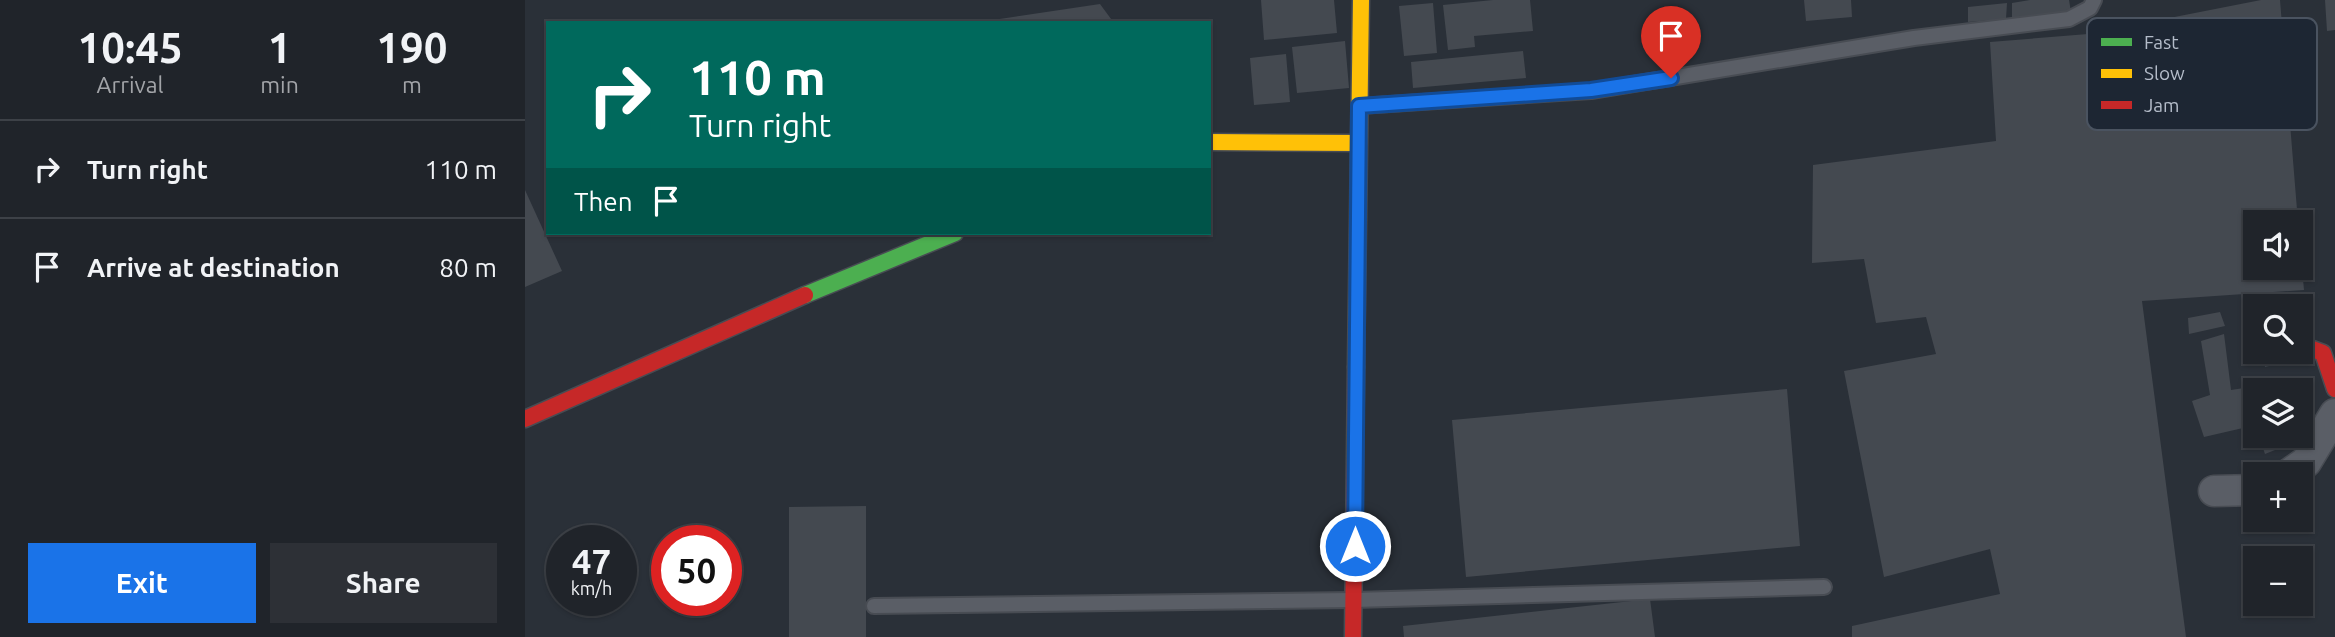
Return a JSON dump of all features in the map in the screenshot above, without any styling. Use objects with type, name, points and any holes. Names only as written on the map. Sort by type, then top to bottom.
[{"type":"street","points":[[1353,637],[1357,143],[1361,0]]},
{"type":"street","points":[[1211,142],[1357,143]]},
{"type":"street","points":[[525,419],[775,307],[950,235]]},
{"type":"street","points":[[2313,349],[2323,353],[2335,389]]},
{"type":"street","points":[[2312,462],[2335,415]]},
{"type":"street","points":[[2214,492],[2243,491]]},
{"type":"lane","points":[[1359,106],[1591,90],[1914,38],[2069,19],[2090,8],[2094,0]]},
{"type":"lane","points":[[874,606],[1354,600],[1824,587]]},
{"type":"building","points":[[1261,0],[1334,0],[1337,33],[1264,40]]},
{"type":"building","points":[[1493,0],[1530,0],[1533,31],[1474,36],[1475,47],[1448,50],[1443,5]]},
{"type":"building","points":[[1804,0],[1851,0],[1852,17],[1806,21]]},
{"type":"building","points":[[2069,0],[2071,12],[2012,18],[2012,3]]},
{"type":"building","points":[[2261,0],[2280,0],[2281,18],[2169,18]]},
{"type":"building","points":[[2325,0],[2335,0],[2335,30],[2327,31]]},
{"type":"building","points":[[1433,3],[1437,53],[1404,56],[1399,6]]},
{"type":"building","points":[[2007,3],[2006,19],[1968,22],[1968,7]]},
{"type":"building","points":[[1100,4],[1113,21],[986,21]]},
{"type":"building","points":[[2087,34],[2087,130],[2291,130],[2297,210],[2243,210],[2243,280],[2303,280],[2304,290],[2142,301],[2186,637],[1852,637],[1852,626],[2000,594],[1990,549],[1884,577],[1844,371],[1936,354],[1926,317],[1876,323],[1864,259],[1812,263],[1813,165],[1996,141],[1990,42]]},
{"type":"building","points":[[1345,41],[1349,88],[1297,93],[1292,47]]},
{"type":"building","points":[[1523,51],[1526,78],[1413,88],[1411,62]]},
{"type":"building","points":[[1286,54],[1290,102],[1254,105],[1250,58]]},
{"type":"building","points":[[525,190],[562,271],[525,287]]},
{"type":"building","points":[[2220,312],[2225,326],[2189,334],[2188,318]]},
{"type":"building","points":[[2224,334],[2231,390],[2243,388],[2243,428],[2204,437],[2192,401],[2210,395],[2201,341]]},
{"type":"building","points":[[1787,389],[1800,546],[1466,577],[1452,420]]},
{"type":"building","points":[[2263,448],[2280,448],[2265,454]]},
{"type":"building","points":[[866,506],[866,637],[789,637],[789,507]]},
{"type":"building","points":[[1650,599],[1655,637],[1404,637],[1403,626]]},
{"type":"traffic: fast","points":[[805,295],[950,235]]},
{"type":"traffic: slow","points":[[1356,367],[1361,0]]},
{"type":"traffic: slow","points":[[1211,142],[1357,143]]},
{"type":"traffic: jam","points":[[525,419],[805,295]]},
{"type":"traffic: jam","points":[[2313,349],[2323,353],[2335,389]]},
{"type":"traffic: jam","points":[[1353,637],[1356,367]]},
{"type":"route","points":[[1355,546],[1359,106],[1591,90],[1671,78]]}]
